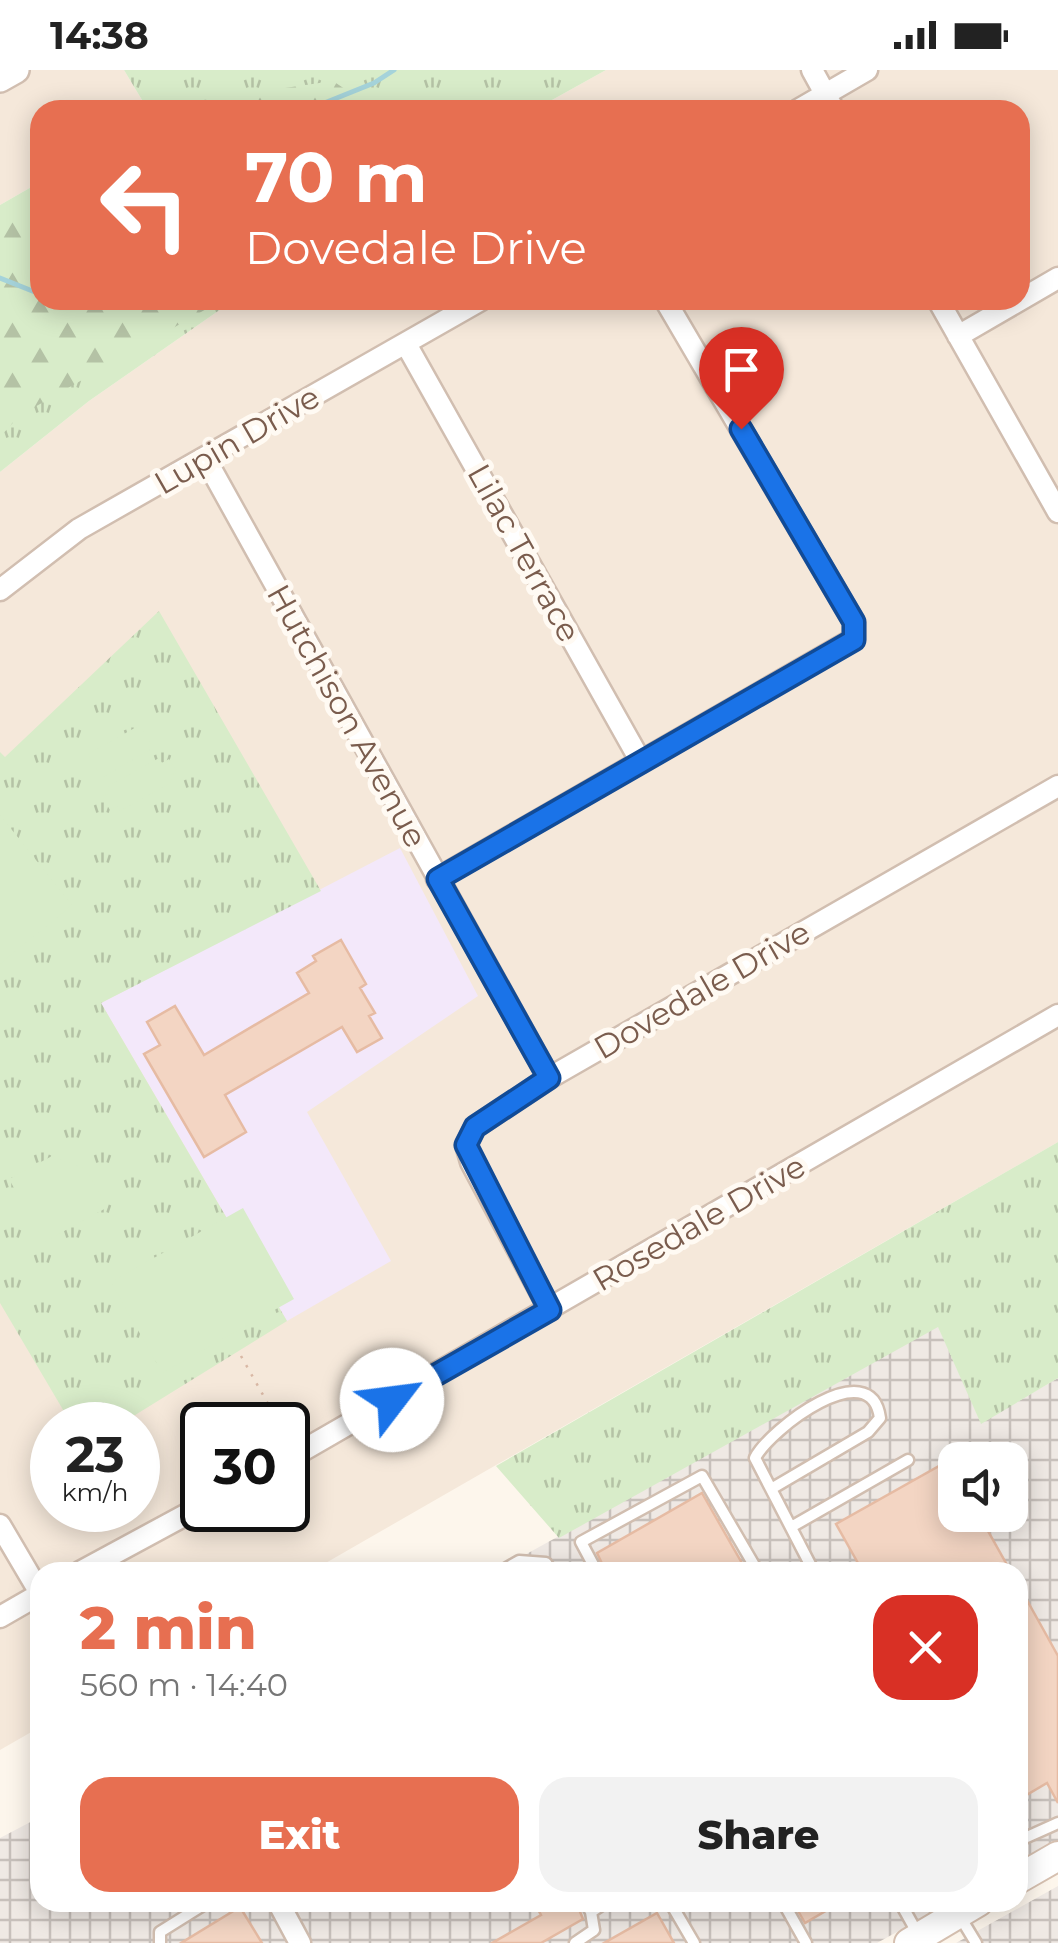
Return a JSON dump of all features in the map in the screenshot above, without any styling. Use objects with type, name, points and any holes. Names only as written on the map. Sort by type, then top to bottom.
[{"type":"main road","points":[[1028,1874],[1058,1856]]},
{"type":"main road","points":[[914,1940],[961,1912]]},
{"type":"street","points":[[0,79],[16,70]]},
{"type":"street","points":[[812,70],[829,100]]},
{"type":"street","points":[[832,100],[867,70]]},
{"type":"street","points":[[1030,294],[1058,278]]},
{"type":"street","name":"Lupin Drive","points":[[0,590],[79,529],[463,310]]},
{"type":"street","points":[[438,879],[854,640],[854,622],[671,310]]},
{"type":"street","points":[[944,310],[1058,512]]},
{"type":"street","points":[[958,336],[1003,310]]},
{"type":"street","name":"Lilac Terrace","points":[[406,344],[641,762]]},
{"type":"street","name":"Hutchison Avenue","points":[[205,458],[549,1078]]},
{"type":"street","name":"Dovedale Drive","points":[[550,1310],[466,1145],[475,1127],[549,1078],[1058,786]]},
{"type":"street","name":"Rosedale Drive","points":[[310,1447],[1058,1015]]},
{"type":"street","points":[[98,1562],[180,1518]]},
{"type":"street","points":[[0,1525],[30,1577]]},
{"type":"street","points":[[0,1617],[30,1600]]},
{"type":"street","points":[[283,1912],[300,1943]]},
{"type":"lane","points":[[771,1490],[868,1432],[880,1418],[878,1402],[867,1392],[845,1390],[764,1440],[755,1458],[771,1490],[809,1562]]},
{"type":"lane","points":[[791,1528],[908,1460]]},
{"type":"lane","points":[[592,1562],[580,1542],[702,1476],[752,1562]]},
{"type":"lane","points":[[1028,1836],[1058,1823]]},
{"type":"lane","points":[[160,1943],[160,1932],[192,1912]]},
{"type":"lane","points":[[575,1943],[594,1930],[589,1912]]},
{"type":"lane","points":[[676,1912],[694,1943]]},
{"type":"lane","points":[[789,1912],[806,1943]]},
{"type":"lane","points":[[904,1912],[914,1940]]},
{"type":"lane","points":[[969,1912],[976,1943]]},
{"type":"path","points":[[241,1356],[267,1402]]},
{"type":"shaded area","points":[[0,70],[124,70],[142,100],[30,100],[30,188],[0,205]]},
{"type":"shaded area","points":[[606,70],[1058,70],[1058,1142],[327,1562],[30,1562],[30,1733],[0,1750],[0,472],[89,401],[220,310],[1030,310],[1030,100],[552,100]]},
{"type":"shaded area","points":[[400,848],[478,996],[307,1112],[391,1261],[287,1321],[101,1003]]},
{"type":"shaded area","points":[[938,1326],[981,1423],[1058,1378],[1058,1841],[1028,1858],[1028,1562],[512,1562]]},
{"type":"shaded area","points":[[30,1822],[30,1912],[933,1912],[877,1943],[0,1943],[0,1838]]},
{"type":"shaded area","points":[[1058,1886],[1058,1943],[956,1943],[1011,1912],[1028,1912],[1028,1903]]},
{"type":"green space","points":[[124,70],[606,70],[552,100],[142,100]]},
{"type":"green space","points":[[333,81],[361,100],[204,100]]},
{"type":"green space","points":[[30,188],[30,310],[220,310],[89,401],[0,472],[0,205]]},
{"type":"green space","points":[[30,204],[30,310],[204,310],[19,416],[0,437],[0,226]]},
{"type":"green space","points":[[159,611],[321,891],[101,1003],[287,1321],[156,1402],[58,1402],[0,1303],[0,752],[5,757]]},
{"type":"green space","points":[[140,725],[153,748],[102,778],[88,754]]},
{"type":"green space","points":[[159,758],[162,763],[169,759],[177,772],[170,776],[172,782],[120,811],[117,806],[110,810],[102,797],[109,793],[107,787]]},
{"type":"green space","points":[[0,815],[72,905],[0,964]]},
{"type":"green space","points":[[1058,1142],[1058,1378],[981,1424],[938,1327],[559,1538],[496,1466]]},
{"type":"green space","points":[[52,1156],[85,1169],[108,1207],[44,1242],[9,1179]]},
{"type":"green space","points":[[243,1208],[294,1299],[162,1373],[111,1282]]},
{"type":"building","points":[[341,940],[366,984],[360,988],[375,1013],[369,1016],[382,1038],[357,1052],[342,1027],[225,1095],[246,1132],[204,1157],[144,1054],[160,1045],[147,1022],[175,1006],[204,1055],[309,993],[297,973],[316,961],[313,956]]},
{"type":"building","points":[[938,1467],[938,1532],[989,1532],[1005,1562],[857,1562],[836,1524]]},
{"type":"building","points":[[702,1493],[741,1562],[601,1562],[597,1553]]},
{"type":"building","points":[[1028,1602],[1058,1656],[1058,1803],[1047,1783],[1028,1794]]},
{"type":"building","points":[[232,1912],[243,1912],[262,1943],[181,1943]]},
{"type":"building","points":[[539,1912],[580,1912],[583,1919],[541,1943],[492,1943],[541,1915]]},
{"type":"building","points":[[799,1912],[824,1912],[805,1923]]},
{"type":"building","points":[[657,1913],[674,1943],[604,1943]]},
{"type":"waterway","points":[[332,100],[374,83],[394,70]]},
{"type":"waterway","points":[[0,278],[30,290]]},
{"type":"route","points":[[392,1400],[550,1310],[471,1162],[466,1145],[475,1127],[549,1078],[438,879],[854,640],[854,622],[741,429]]}]
